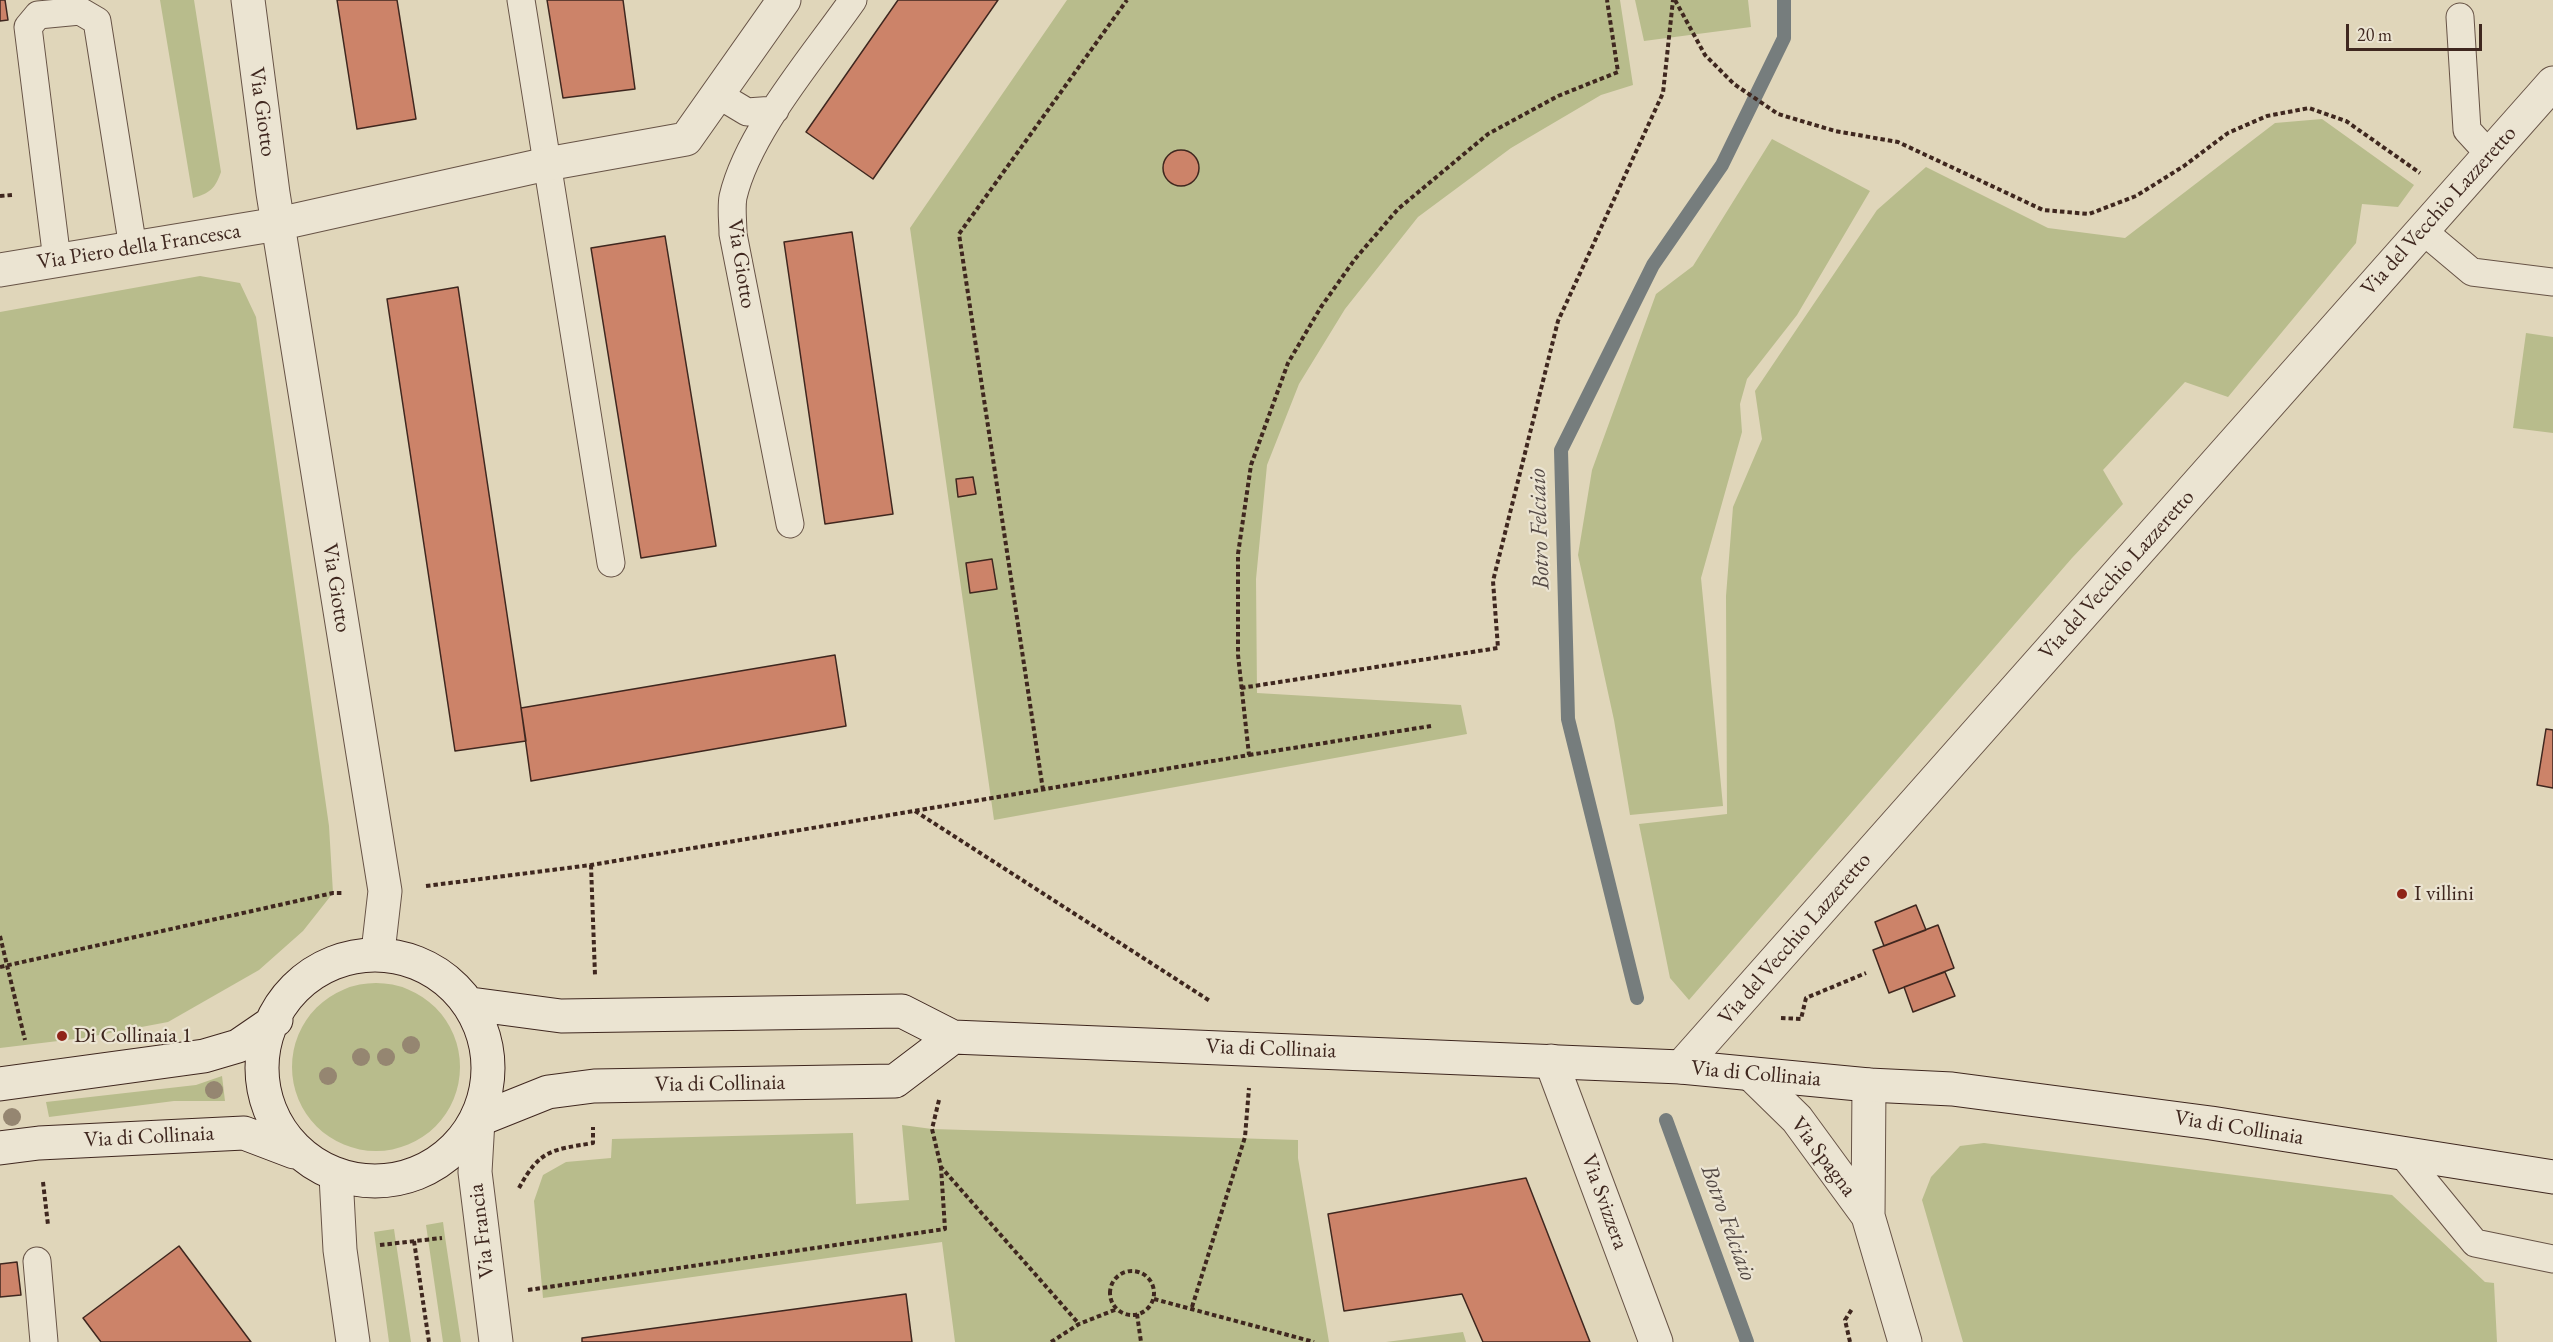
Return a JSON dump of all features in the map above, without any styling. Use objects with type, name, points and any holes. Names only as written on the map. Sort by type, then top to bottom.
[{"type":"street","name":"Via Giotto","points":[[248,0],[278,224],[385,891],[378,952]]},
{"type":"street","points":[[278,224],[548,164],[686,139],[784,0]]},
{"type":"street","name":"Via del Vecchio Lazzeretto","points":[[1681,1067],[2553,83]]},
{"type":"street","name":"Via Piero della Francesca","points":[[0,270],[278,224]]},
{"type":"street","points":[[294,1152],[271,1117],[263,1093],[262,1056],[276,1020],[298,987],[316,971],[354,955],[378,952],[416,962],[447,980],[471,1004],[484,1031],[490,1058],[489,1087],[478,1120],[458,1144],[432,1164],[404,1177],[374,1181],[336,1176],[340,1250],[353,1342]]},
{"type":"street","name":"Via di Collinaia","points":[[471,1004],[561,1016],[902,1011],[953,1037],[1681,1067],[1869,1085],[1976,1092],[2211,1123],[2553,1178]]},
{"type":"street","points":[[0,1084],[204,1056],[238,1046],[276,1020]]},
{"type":"street","name":"Via di Collinaia","points":[[478,1120],[548,1092],[594,1086],[895,1081],[953,1037]]},
{"type":"street","name":"Via Svizzera","points":[[1551,1061],[1656,1342]]},
{"type":"street","name":"Via Spagna","points":[[1751,1074],[1797,1119],[1868,1216]]},
{"type":"street","name":"Via Spagna","points":[[1869,1085],[1868,1216],[1905,1342]]},
{"type":"street","name":"Via Francia","points":[[478,1120],[475,1172],[496,1342]]},
{"type":"street","name":"Via di Collinaia","points":[[0,1148],[39,1143],[244,1133],[294,1152],[336,1176]]},
{"type":"lane","points":[[521,0],[611,563]]},
{"type":"lane","name":"Via Giotto","points":[[790,524],[733,234],[732,200],[744,161],[775,110],[853,0]]},
{"type":"lane","points":[[57,260],[28,27],[38,15],[80,11],[97,21],[133,248]]},
{"type":"lane","points":[[2460,17],[2467,130],[2489,154]]},
{"type":"lane","points":[[717,94],[747,112],[775,110]]},
{"type":"lane","points":[[2422,230],[2472,272],[2553,282]]},
{"type":"lane","points":[[2402,1154],[2475,1244],[2553,1258]]},
{"type":"lane","points":[[37,1261],[44,1342]]},
{"type":"path","points":[[1043,789],[959,234],[1127,0]]},
{"type":"path","points":[[1249,755],[1238,655],[1238,554],[1251,465],[1288,363],[1341,278],[1398,209],[1488,134],[1557,96],[1618,72],[1607,0]]},
{"type":"path","points":[[1241,688],[1498,648],[1493,580],[1558,321],[1663,93],[1674,0]]},
{"type":"path","points":[[1674,0],[1705,55],[1734,84],[1778,114],[1835,131],[1898,142],[2043,210],[2089,214],[2136,196],[2184,166],[2228,133],[2267,116],[2309,108],[2346,121],[2452,195]]},
{"type":"path","points":[[0,967],[333,893],[385,891],[591,865],[1431,726]]},
{"type":"path","points":[[914,811],[1210,1001]]},
{"type":"path","points":[[591,865],[595,986]]},
{"type":"path","points":[[0,936],[9,966],[27,1051]]},
{"type":"path","points":[[1780,1017],[1802,1019],[1806,998],[1866,973]]},
{"type":"path","points":[[540,1288],[945,1229],[941,1167],[932,1128]]},
{"type":"path","points":[[1192,1308],[1245,1137]]},
{"type":"path","points":[[516,1195],[532,1164],[554,1149],[593,1143]]},
{"type":"path","points":[[941,1167],[1080,1324]]},
{"type":"path","points":[[376,1246],[445,1237]]},
{"type":"path","points":[[414,1241],[429,1342]]},
{"type":"path","points":[[1130,1270],[1143,1274],[1153,1285],[1154,1299],[1147,1309],[1137,1314],[1123,1313],[1113,1303],[1110,1289],[1117,1276],[1130,1270]]},
{"type":"path","points":[[1154,1299],[1314,1342]]},
{"type":"path","points":[[1051,1342],[1080,1324],[1117,1309]]},
{"type":"path","points":[[1137,1314],[1141,1342]]},
{"type":"green space","points":[[160,0],[194,0],[221,172],[211,190],[193,198]]},
{"type":"green space","points":[[1067,0],[1620,0],[1633,85],[1601,95],[1511,148],[1418,217],[1345,309],[1299,384],[1267,465],[1256,579],[1257,693],[1461,705],[1467,734],[994,820],[910,228]]},
{"type":"green space","points":[[1635,0],[1748,0],[1751,27],[1644,41]]},
{"type":"green space","points":[[2322,119],[2414,185],[2398,207],[2362,204],[2356,243],[2228,397],[2185,382],[2103,470],[2123,504],[2072,558],[1689,1000],[1670,978],[1639,824],[1727,814],[1726,596],[1733,507],[1762,439],[1755,391],[1877,210],[1926,167],[2048,228],[2125,238],[2275,123]]},
{"type":"green space","points":[[1772,139],[1870,191],[1797,315],[1747,379],[1740,404],[1742,432],[1701,578],[1723,806],[1630,815],[1614,720],[1578,555],[1592,470],[1656,294],[1693,266]]},
{"type":"green space","points":[[200,276],[240,283],[256,317],[329,826],[333,893],[303,931],[259,970],[168,1022],[83,1038],[0,1048],[0,312]]},
{"type":"green space","points":[[2526,333],[2553,337],[2553,433],[2513,428]]},
{"type":"green space","points":[[376,983],[392,984],[408,989],[423,997],[435,1008],[446,1020],[454,1035],[459,1051],[459,1083],[454,1099],[446,1114],[435,1126],[423,1137],[408,1145],[392,1150],[376,1151],[360,1150],[344,1145],[329,1137],[317,1126],[306,1114],[298,1099],[293,1083],[292,1067],[293,1051],[298,1035],[306,1020],[317,1008],[329,997],[344,989],[360,984]]},
{"type":"green space","points":[[222,1076],[225,1101],[174,1101],[49,1117],[46,1102],[196,1085]]},
{"type":"green space","points":[[902,1125],[932,1129],[1298,1140],[1298,1158],[1329,1342],[955,1342],[942,1242],[543,1298],[534,1201],[543,1175],[566,1162],[611,1158],[612,1139],[853,1133],[856,1204],[909,1200]]},
{"type":"green space","points":[[1984,1143],[2392,1195],[2485,1282],[2494,1283],[2497,1342],[1963,1342],[1922,1200],[1931,1177],[1960,1146]]},
{"type":"green space","points":[[443,1222],[461,1342],[443,1342],[426,1225]]},
{"type":"green space","points":[[394,1229],[411,1342],[389,1342],[374,1232]]},
{"type":"green space","points":[[1463,1332],[1466,1342],[1386,1342]]},
{"type":"building","points":[[0,0],[5,0],[8,20],[0,21]]},
{"type":"building","points":[[337,0],[397,0],[416,119],[357,129]]},
{"type":"building","points":[[547,0],[623,0],[635,89],[563,98]]},
{"type":"building","points":[[898,0],[998,0],[873,179],[806,132]]},
{"type":"building","points":[[1181,150],[1193,156],[1199,168],[1193,180],[1181,186],[1169,180],[1163,168],[1169,156]]},
{"type":"building","points":[[852,232],[893,514],[825,524],[784,242]]},
{"type":"building","points":[[665,236],[716,546],[641,558],[591,248]]},
{"type":"building","points":[[458,287],[526,741],[455,751],[387,299]]},
{"type":"building","points":[[973,477],[976,494],[958,497],[956,479]]},
{"type":"building","points":[[992,559],[997,589],[970,593],[966,563]]},
{"type":"building","points":[[835,655],[846,726],[531,781],[521,708]]},
{"type":"building","points":[[2546,729],[2553,730],[2553,788],[2537,785]]},
{"type":"building","points":[[1916,905],[1926,930],[1884,946],[1875,922]]},
{"type":"building","points":[[1938,925],[1954,968],[1889,993],[1873,950]]},
{"type":"building","points":[[1945,972],[1955,996],[1913,1012],[1904,987]]},
{"type":"building","points":[[1526,1178],[1590,1342],[1483,1342],[1462,1294],[1344,1311],[1328,1214]]},
{"type":"building","points":[[179,1246],[251,1342],[101,1342],[83,1318]]},
{"type":"building","points":[[17,1262],[21,1295],[0,1297],[0,1264]]},
{"type":"building","points":[[906,1294],[912,1342],[582,1342],[582,1338]]},
{"type":"waterway","name":"Botro Felciaio","points":[[1637,998],[1568,719],[1561,450],[1653,265],[1722,165],[1784,38],[1784,0]]},
{"type":"waterway","name":"Botro Felciaio","points":[[1666,1120],[1747,1342]]},
{"type":"place","name":"I villini","points":[[2402,894]]},
{"type":"place","name":"Di Collinaia 1","points":[[62,1036]]}]
